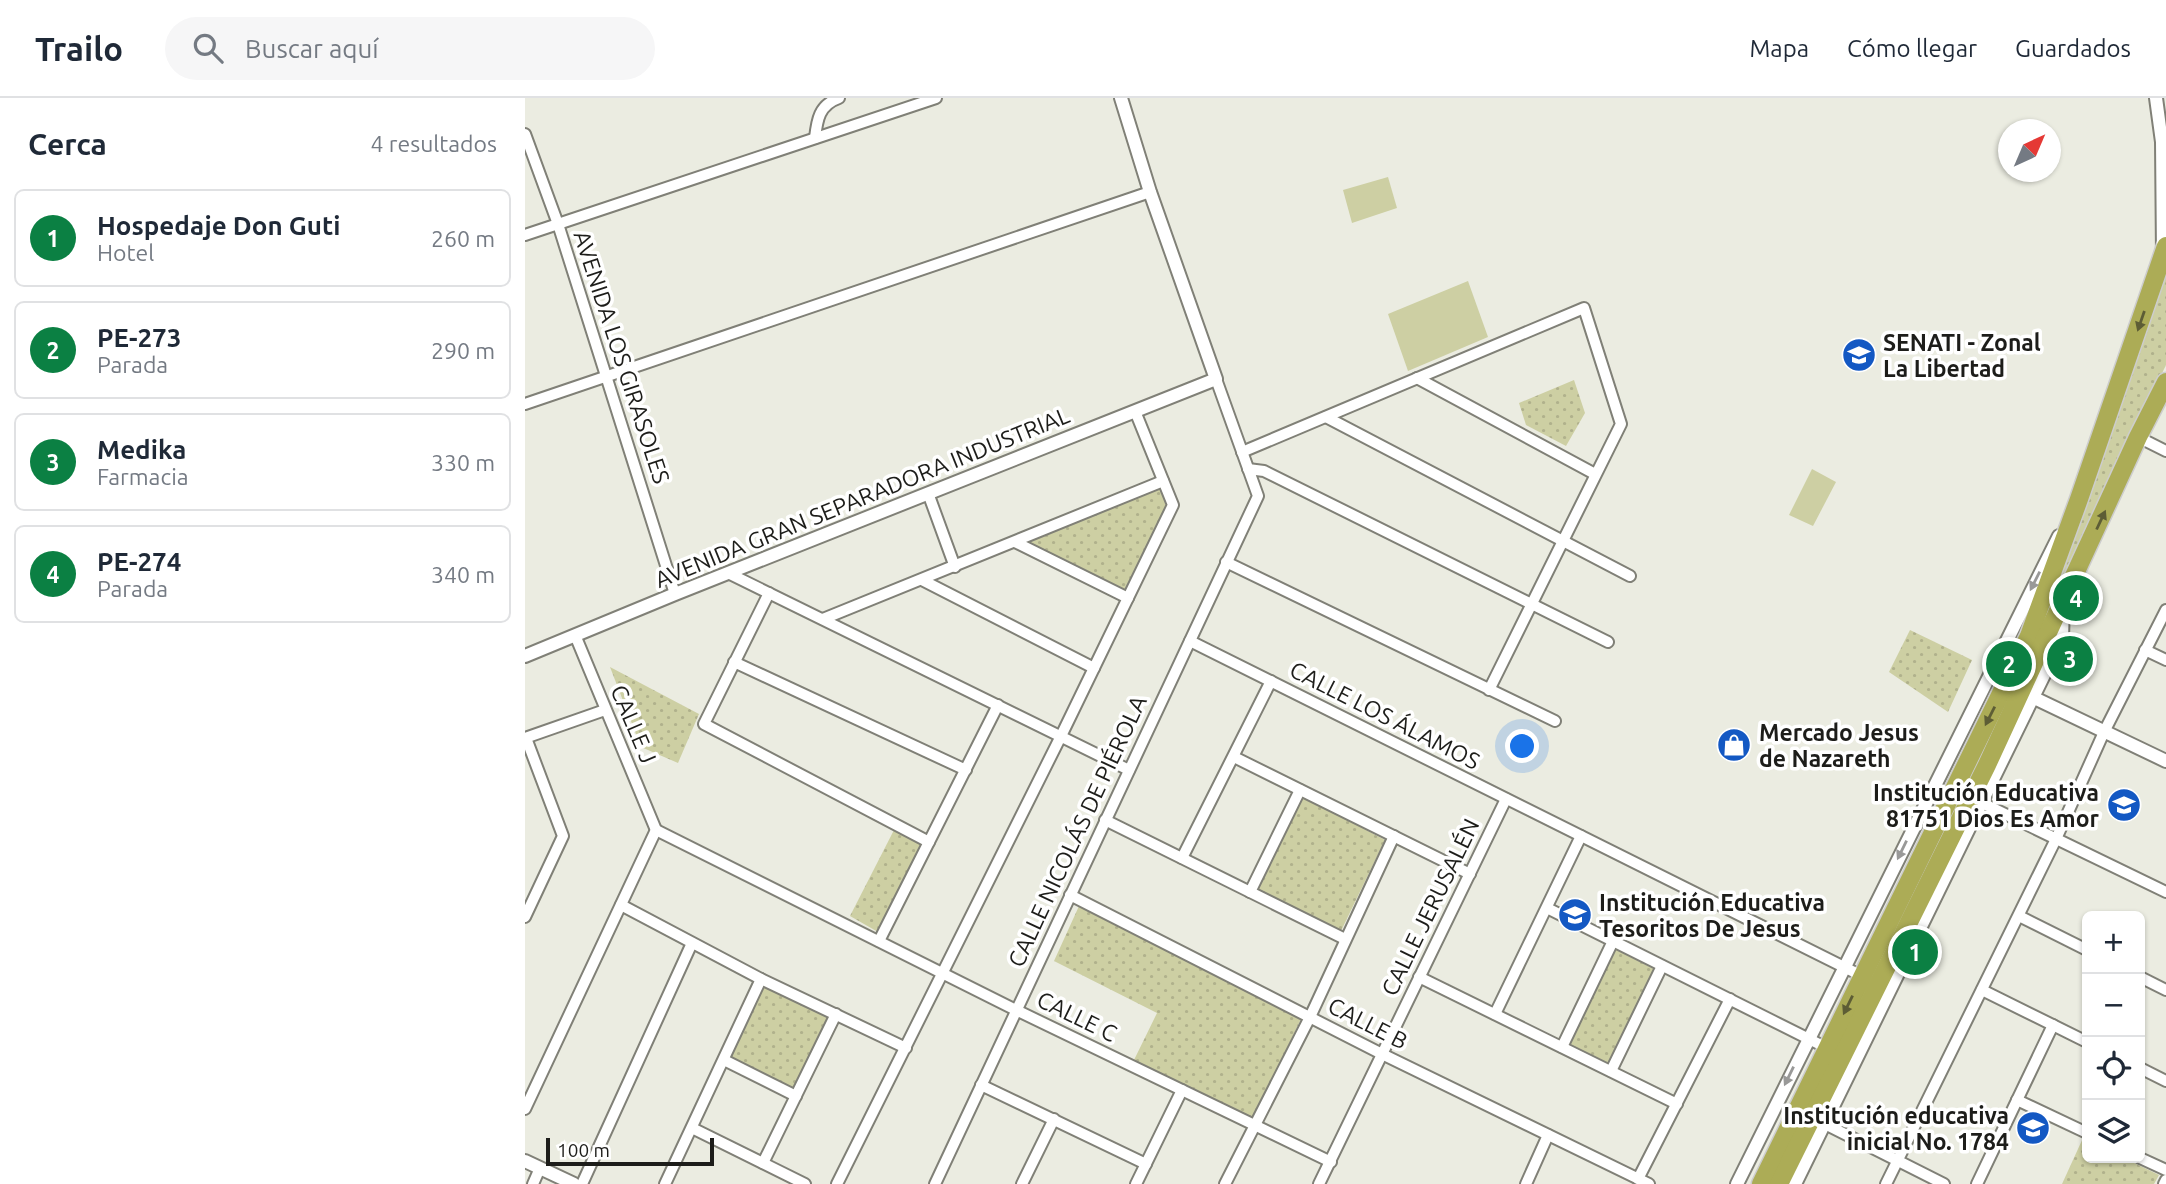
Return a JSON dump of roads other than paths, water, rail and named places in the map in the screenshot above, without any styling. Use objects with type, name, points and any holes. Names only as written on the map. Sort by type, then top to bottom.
[{"type":"highway","points":[[1761,1184],[1812,1117],[1827,1048],[1953,790],[2020,692],[2029,636],[2164,251]]},
{"type":"highway","points":[[1779,1184],[1977,800],[2020,692],[2166,382]]},
{"type":"street","points":[[815,138],[818,115],[830,101],[839,98]]},
{"type":"street","points":[[525,235],[936,98]]},
{"type":"street","points":[[1121,98],[1150,192],[1248,469],[1264,471],[1608,642]]},
{"type":"street","points":[[2156,98],[2162,142],[2164,251]]},
{"type":"street","name":"AVENIDA LOS GIRASOLES","points":[[525,134],[558,224],[675,594]]},
{"type":"street","points":[[525,404],[1150,192]]},
{"type":"street","points":[[1242,452],[1584,308],[1621,424],[1489,690]]},
{"type":"street","points":[[1417,378],[1595,474]]},
{"type":"street","name":"AVENIDA GRAN SEPARADORA INDUSTRIAL","points":[[525,656],[1216,379]]},
{"type":"street","points":[[838,1184],[1173,505],[1135,411]]},
{"type":"street","points":[[1326,416],[1630,576]]},
{"type":"street","points":[[2138,437],[2166,450]]},
{"type":"street","name":"CALLE NICOLÁS DE PIÉROLA","points":[[935,1184],[1258,496],[1248,469]]},
{"type":"street","points":[[823,619],[1163,481]]},
{"type":"street","points":[[928,493],[955,567]]},
{"type":"street","points":[[1737,1184],[2018,614],[2079,499]]},
{"type":"street","points":[[1015,542],[1128,598]]},
{"type":"street","points":[[1226,562],[1555,721]]},
{"type":"street","points":[[728,573],[1129,770]]},
{"type":"street","points":[[922,580],[1094,668]]},
{"type":"street","points":[[769,593],[704,724],[929,842]]},
{"type":"street","points":[[1886,1184],[2019,916],[2104,732],[2166,610]]},
{"type":"street","name":"CALLE J","points":[[575,635],[656,830]]},
{"type":"street","name":"CALLE LOS ÁLAMOS","points":[[1190,641],[1862,976]]},
{"type":"street","points":[[2145,650],[2166,660]]},
{"type":"street","points":[[734,662],[966,770]]},
{"type":"street","points":[[1182,858],[1271,681]]},
{"type":"street","points":[[2020,692],[2166,761]]},
{"type":"street","points":[[879,941],[998,705]]},
{"type":"street","points":[[525,918],[563,836],[525,738],[605,710]]},
{"type":"street","points":[[1234,757],[1470,874]]},
{"type":"street","points":[[1249,891],[1300,790]]},
{"type":"street","points":[[1953,790],[2166,892]]},
{"type":"street","name":"CALLE JERUSALÉN","points":[[1319,1184],[1506,799]]},
{"type":"street","points":[[1105,820],[1345,939]]},
{"type":"street","points":[[525,1109],[656,830]]},
{"type":"street","name":"CALLE C","points":[[656,830],[1016,1010],[1331,1162]]},
{"type":"street","points":[[1225,1184],[1310,1017],[1394,836]]},
{"type":"street","points":[[1495,1014],[1581,836]]},
{"type":"street","name":"CALLE B","points":[[1070,895],[1382,1054],[1649,1184]]},
{"type":"street","points":[[621,905],[761,979],[906,1048]]},
{"type":"street","points":[[1547,908],[1827,1048]]},
{"type":"street","points":[[2019,916],[2082,948]]},
{"type":"street","points":[[1562,1047],[1613,941]]},
{"type":"street","points":[[582,1184],[692,943]]},
{"type":"street","points":[[1611,1071],[1663,966]]},
{"type":"street","points":[[1419,976],[1677,1104]]},
{"type":"street","points":[[665,1184],[761,979]]},
{"type":"street","points":[[2145,979],[2166,990]]},
{"type":"street","points":[[1982,990],[2082,1040]]},
{"type":"street","points":[[1638,1179],[1730,999]]},
{"type":"street","points":[[763,1163],[836,1014]]},
{"type":"street","points":[[1977,1184],[2053,1025]]},
{"type":"street","points":[[724,1060],[796,1096]]},
{"type":"street","points":[[2145,1070],[2166,1081]]},
{"type":"street","points":[[981,1084],[1146,1164]]},
{"type":"street","points":[[1136,1184],[1182,1090]]},
{"type":"street","points":[[2017,1100],[2082,1131]]},
{"type":"street","points":[[1795,1184],[1812,1117],[1944,1184]]},
{"type":"street","points":[[1022,1184],[1053,1119]]},
{"type":"street","points":[[692,1128],[805,1184]]},
{"type":"street","points":[[1526,1184],[1548,1135]]},
{"type":"street","points":[[2145,1160],[2166,1170]]},
{"type":"street","points":[[525,1161],[574,1184]]},
{"type":"street","points":[[533,1184],[540,1168]]},
{"type":"place","name":"SENATI - Zonal La Libertad","points":[[1859,355]]},
{"type":"place","name":"PE-274","points":[[2076,598]]},
{"type":"place","name":"Medika","points":[[2070,659]]},
{"type":"place","name":"PE-273","points":[[2009,664]]},
{"type":"place","name":"Mercado Jesus de Nazareth","points":[[1734,745]]},
{"type":"place","name":"Institución Educativa 81751 Dios Es Amor","points":[[2124,805]]},
{"type":"place","name":"Institución Educativa Tesoritos De Jesus","points":[[1575,915]]},
{"type":"place","name":"Hospedaje Don Guti","points":[[1915,952]]},
{"type":"place","name":"Institución educativa inicial No. 1784","points":[[2033,1128]]}]
